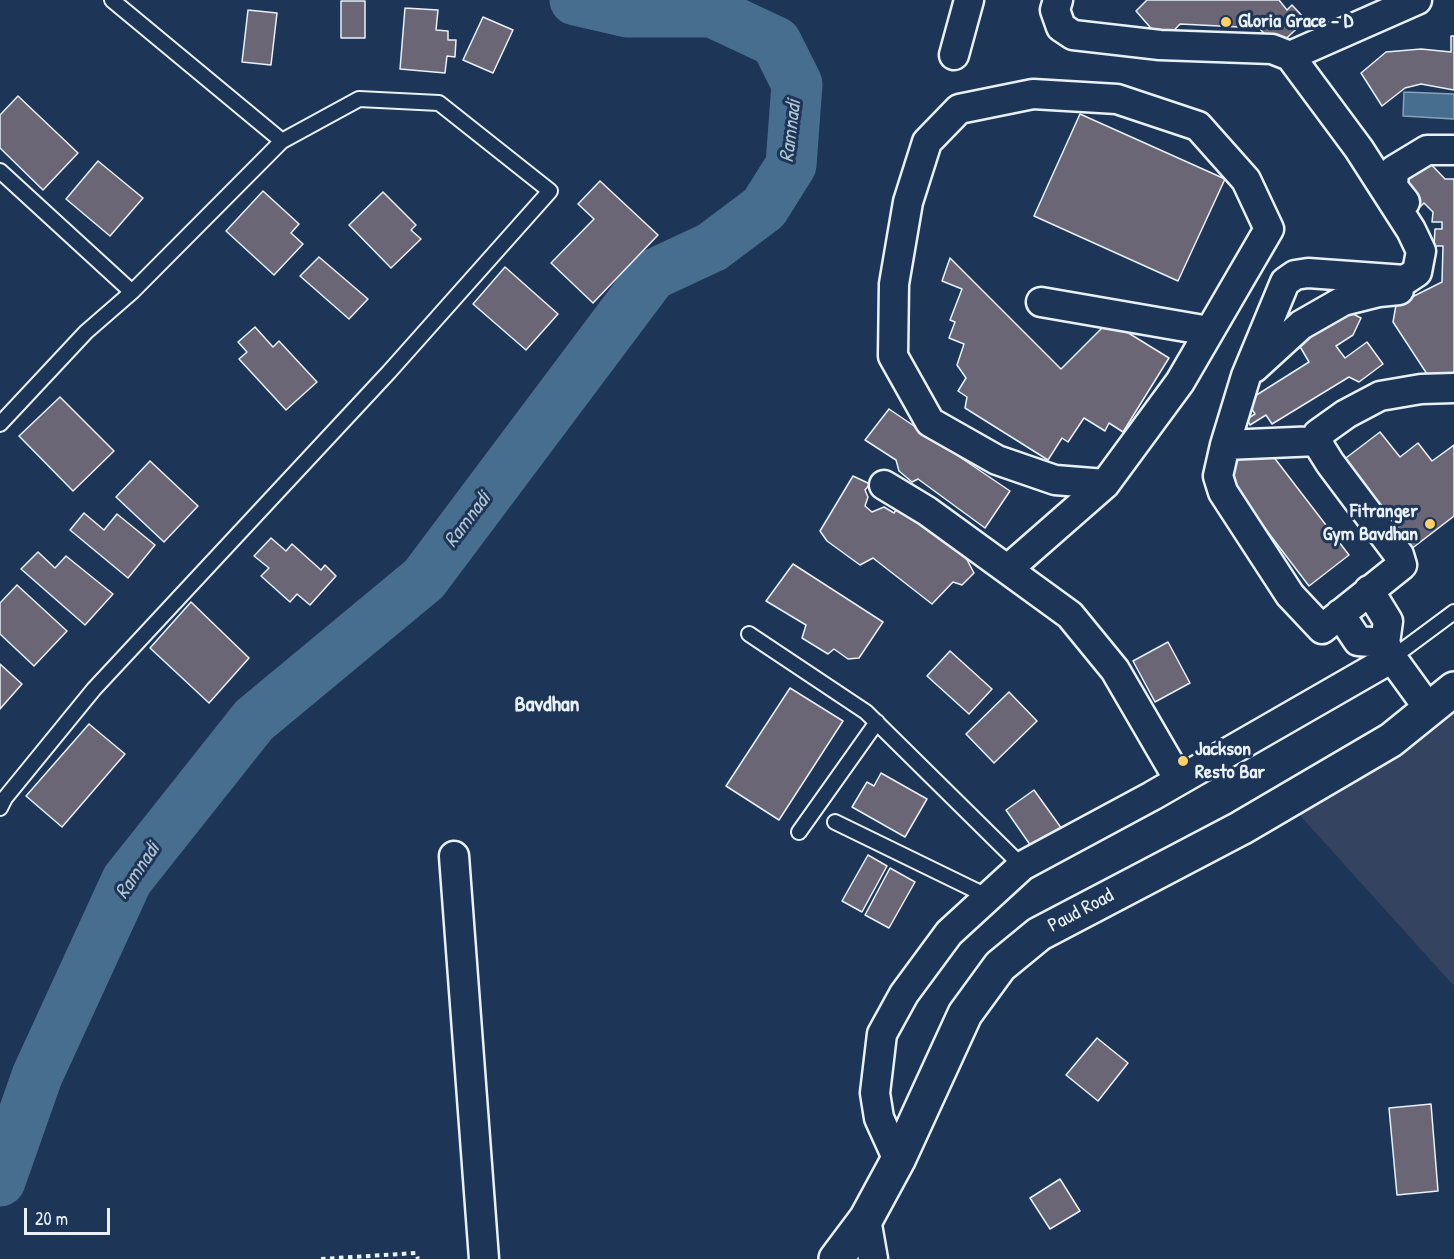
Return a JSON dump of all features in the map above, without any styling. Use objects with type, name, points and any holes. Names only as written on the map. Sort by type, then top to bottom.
[{"type":"main road","name":"Paud Road","points":[[836,1259],[866,1219],[898,1160],[965,1014],[1000,966],[1039,934],[1241,828],[1391,740],[1454,689]]},
{"type":"street","points":[[954,55],[969,0]]},
{"type":"street","points":[[1058,0],[1055,10],[1060,27],[1073,35],[1160,45],[1272,49],[1290,56],[1365,158],[1412,230],[1421,251],[1417,272],[1405,280],[1308,273],[1295,275],[1285,282],[1246,376],[1225,445],[1218,476],[1223,492],[1290,595],[1322,629],[1402,565],[1399,555],[1330,463],[1318,441],[1318,434],[1321,430],[1380,396],[1421,389],[1454,388]]},
{"type":"street","points":[[1290,56],[1417,0]]},
{"type":"street","points":[[1008,569],[1106,484],[1180,382],[1269,229],[1246,180],[1198,126],[1117,99],[1033,94],[959,109],[927,141],[908,202],[894,284],[893,356],[930,422],[997,460],[1055,480],[1106,484]]},
{"type":"street","points":[[1246,376],[1301,325],[1343,301],[1379,292],[1411,290],[1426,280],[1431,255],[1423,228],[1393,187],[1394,170],[1427,150],[1454,150]]},
{"type":"street","points":[[1041,302],[1209,331]]},
{"type":"street","points":[[1421,389],[1454,406]]},
{"type":"street","points":[[1225,445],[1318,441]]},
{"type":"street","points":[[884,485],[927,511],[1070,615],[1115,670],[1179,780]]},
{"type":"street","points":[[1369,590],[1388,621],[1389,650],[1429,709]]},
{"type":"street","points":[[1340,614],[1358,641],[1389,650]]},
{"type":"street","points":[[898,1160],[879,1118],[875,1093],[882,1034],[904,994],[949,933],[1022,867],[1179,780],[1389,650]]},
{"type":"street","points":[[454,856],[484,1259]]},
{"type":"street","points":[[866,1219],[873,1259]]},
{"type":"lane","points":[[112,0],[282,141]]},
{"type":"lane","points":[[0,424],[86,332],[132,292],[282,141],[358,99],[439,103],[550,190],[389,372],[94,689],[5,798],[0,808]]},
{"type":"lane","points":[[0,171],[132,292]]},
{"type":"lane","points":[[1389,650],[1454,612]]},
{"type":"lane","points":[[749,634],[866,711],[1022,867]]},
{"type":"lane","points":[[799,832],[877,722]]},
{"type":"lane","points":[[835,822],[989,897]]},
{"type":"path","points":[[321,1259],[417,1253],[418,1259]]},
{"type":"shaded area","points":[[1404,92],[1454,94],[1454,119],[1403,116]]},
{"type":"shaded area","points":[[1454,689],[1454,986],[1287,801]]},
{"type":"building","name":"Gloria Grace - D","points":[[1147,0],[1279,0],[1287,10],[1292,5],[1306,20],[1277,47],[1259,28],[1180,24],[1163,42],[1136,11]]},
{"type":"building","points":[[341,1],[365,1],[365,38],[341,38]]},
{"type":"building","points":[[405,8],[438,10],[436,30],[448,31],[448,40],[456,40],[455,57],[447,56],[445,73],[400,69]]},
{"type":"building","points":[[248,10],[277,13],[271,65],[242,62]]},
{"type":"building","points":[[483,17],[513,30],[493,73],[463,60]]},
{"type":"building","points":[[1451,36],[1454,36],[1454,90],[1421,84],[1405,88],[1382,106],[1361,73],[1386,52],[1421,49],[1451,52]]},
{"type":"building","points":[[18,96],[78,153],[43,190],[0,148],[0,115]]},
{"type":"building","points":[[1080,114],[1225,179],[1178,281],[1034,216]]},
{"type":"building","points":[[1425,158],[1445,179],[1454,179],[1454,375],[1429,377],[1393,322],[1396,305],[1442,282],[1443,246],[1434,246],[1435,229],[1442,229],[1442,222],[1432,222],[1433,212],[1424,203],[1419,208],[1397,186]]},
{"type":"building","points":[[98,161],[143,198],[110,236],[66,199]]},
{"type":"building","points":[[600,181],[658,235],[593,303],[551,263],[594,219],[578,204]]},
{"type":"building","points":[[263,191],[299,224],[291,233],[303,244],[274,275],[226,231]]},
{"type":"building","points":[[383,192],[416,225],[411,230],[421,239],[391,268],[349,225]]},
{"type":"building","points":[[319,257],[368,299],[349,319],[300,276]]},
{"type":"building","points":[[950,258],[1061,369],[1109,321],[1169,358],[1123,432],[1109,423],[1105,431],[1084,418],[1068,442],[1062,438],[1048,460],[965,408],[967,397],[958,391],[966,378],[957,365],[964,344],[949,338],[955,322],[950,320],[962,289],[942,281]]},
{"type":"building","points":[[505,267],[558,314],[526,350],[473,304]]},
{"type":"building","points":[[1343,309],[1361,318],[1353,335],[1336,346],[1345,358],[1367,342],[1383,364],[1359,382],[1349,377],[1272,424],[1266,415],[1250,425],[1247,419],[1255,414],[1247,401],[1309,362],[1295,338]]},
{"type":"building","points":[[255,327],[273,347],[279,341],[317,382],[286,410],[239,359],[247,352],[238,342]]},
{"type":"building","points":[[60,397],[114,451],[73,491],[19,436]]},
{"type":"building","points":[[889,409],[1010,491],[985,528],[918,479],[912,482],[899,471],[896,460],[865,440]]},
{"type":"building","points":[[1380,432],[1400,457],[1418,443],[1432,461],[1454,445],[1454,516],[1406,553],[1338,464]]},
{"type":"building","points":[[1266,447],[1349,555],[1309,586],[1222,472],[1250,451]]},
{"type":"building","points":[[150,461],[198,506],[164,542],[116,497]]},
{"type":"building","points":[[853,476],[870,484],[865,490],[868,497],[865,506],[872,512],[884,507],[894,513],[903,500],[965,556],[974,573],[962,585],[953,582],[932,604],[873,558],[860,565],[827,541],[820,531]]},
{"type":"building","points":[[84,513],[104,530],[117,514],[155,545],[128,578],[70,530]]},
{"type":"building","points":[[271,538],[286,551],[292,544],[321,570],[325,565],[336,576],[310,605],[297,594],[290,602],[261,576],[269,568],[254,556]]},
{"type":"building","points":[[38,552],[55,568],[66,556],[113,594],[85,625],[21,569]]},
{"type":"building","points":[[793,564],[883,622],[859,658],[848,659],[834,649],[828,654],[802,638],[806,625],[766,601]]},
{"type":"building","points":[[17,585],[67,631],[34,666],[0,634],[0,603]]},
{"type":"building","points":[[191,602],[249,658],[209,703],[150,648]]},
{"type":"building","points":[[1168,642],[1190,683],[1155,702],[1133,661]]},
{"type":"building","points":[[950,651],[992,689],[969,714],[927,676]]},
{"type":"building","points":[[0,664],[22,684],[0,709]]},
{"type":"building","points":[[790,688],[843,721],[779,820],[726,786]]},
{"type":"building","points":[[1009,692],[1037,721],[994,763],[966,734]]},
{"type":"building","points":[[89,724],[125,754],[62,827],[26,796]]},
{"type":"building","points":[[881,773],[927,799],[905,837],[852,807],[867,782],[874,786]]},
{"type":"building","points":[[1034,790],[1062,829],[1033,849],[1006,810]]},
{"type":"building","points":[[868,855],[887,866],[862,912],[842,901]]},
{"type":"building","points":[[890,868],[915,882],[889,928],[865,915]]},
{"type":"building","points":[[1097,1038],[1128,1063],[1098,1101],[1066,1075]]},
{"type":"building","points":[[1431,1104],[1438,1191],[1397,1195],[1389,1108]]},
{"type":"building","points":[[1060,1179],[1080,1211],[1050,1229],[1030,1198]]},
{"type":"waterway","name":"Ramnadi","points":[[0,1181],[37,1076],[127,880],[254,720],[424,579],[652,275],[712,247],[764,208],[791,165],[797,84],[776,42],[712,12],[627,12],[575,0]]},
{"type":"place","name":"Gloria Grace - D","points":[[1226,22]]},
{"type":"place","name":"Fitranger Gym Bavdhan","points":[[1430,524]]},
{"type":"place","name":"Jackson Resto Bar","points":[[1183,761]]},
{"type":"district","name":"Bavdhan","points":[[547,705]]}]
